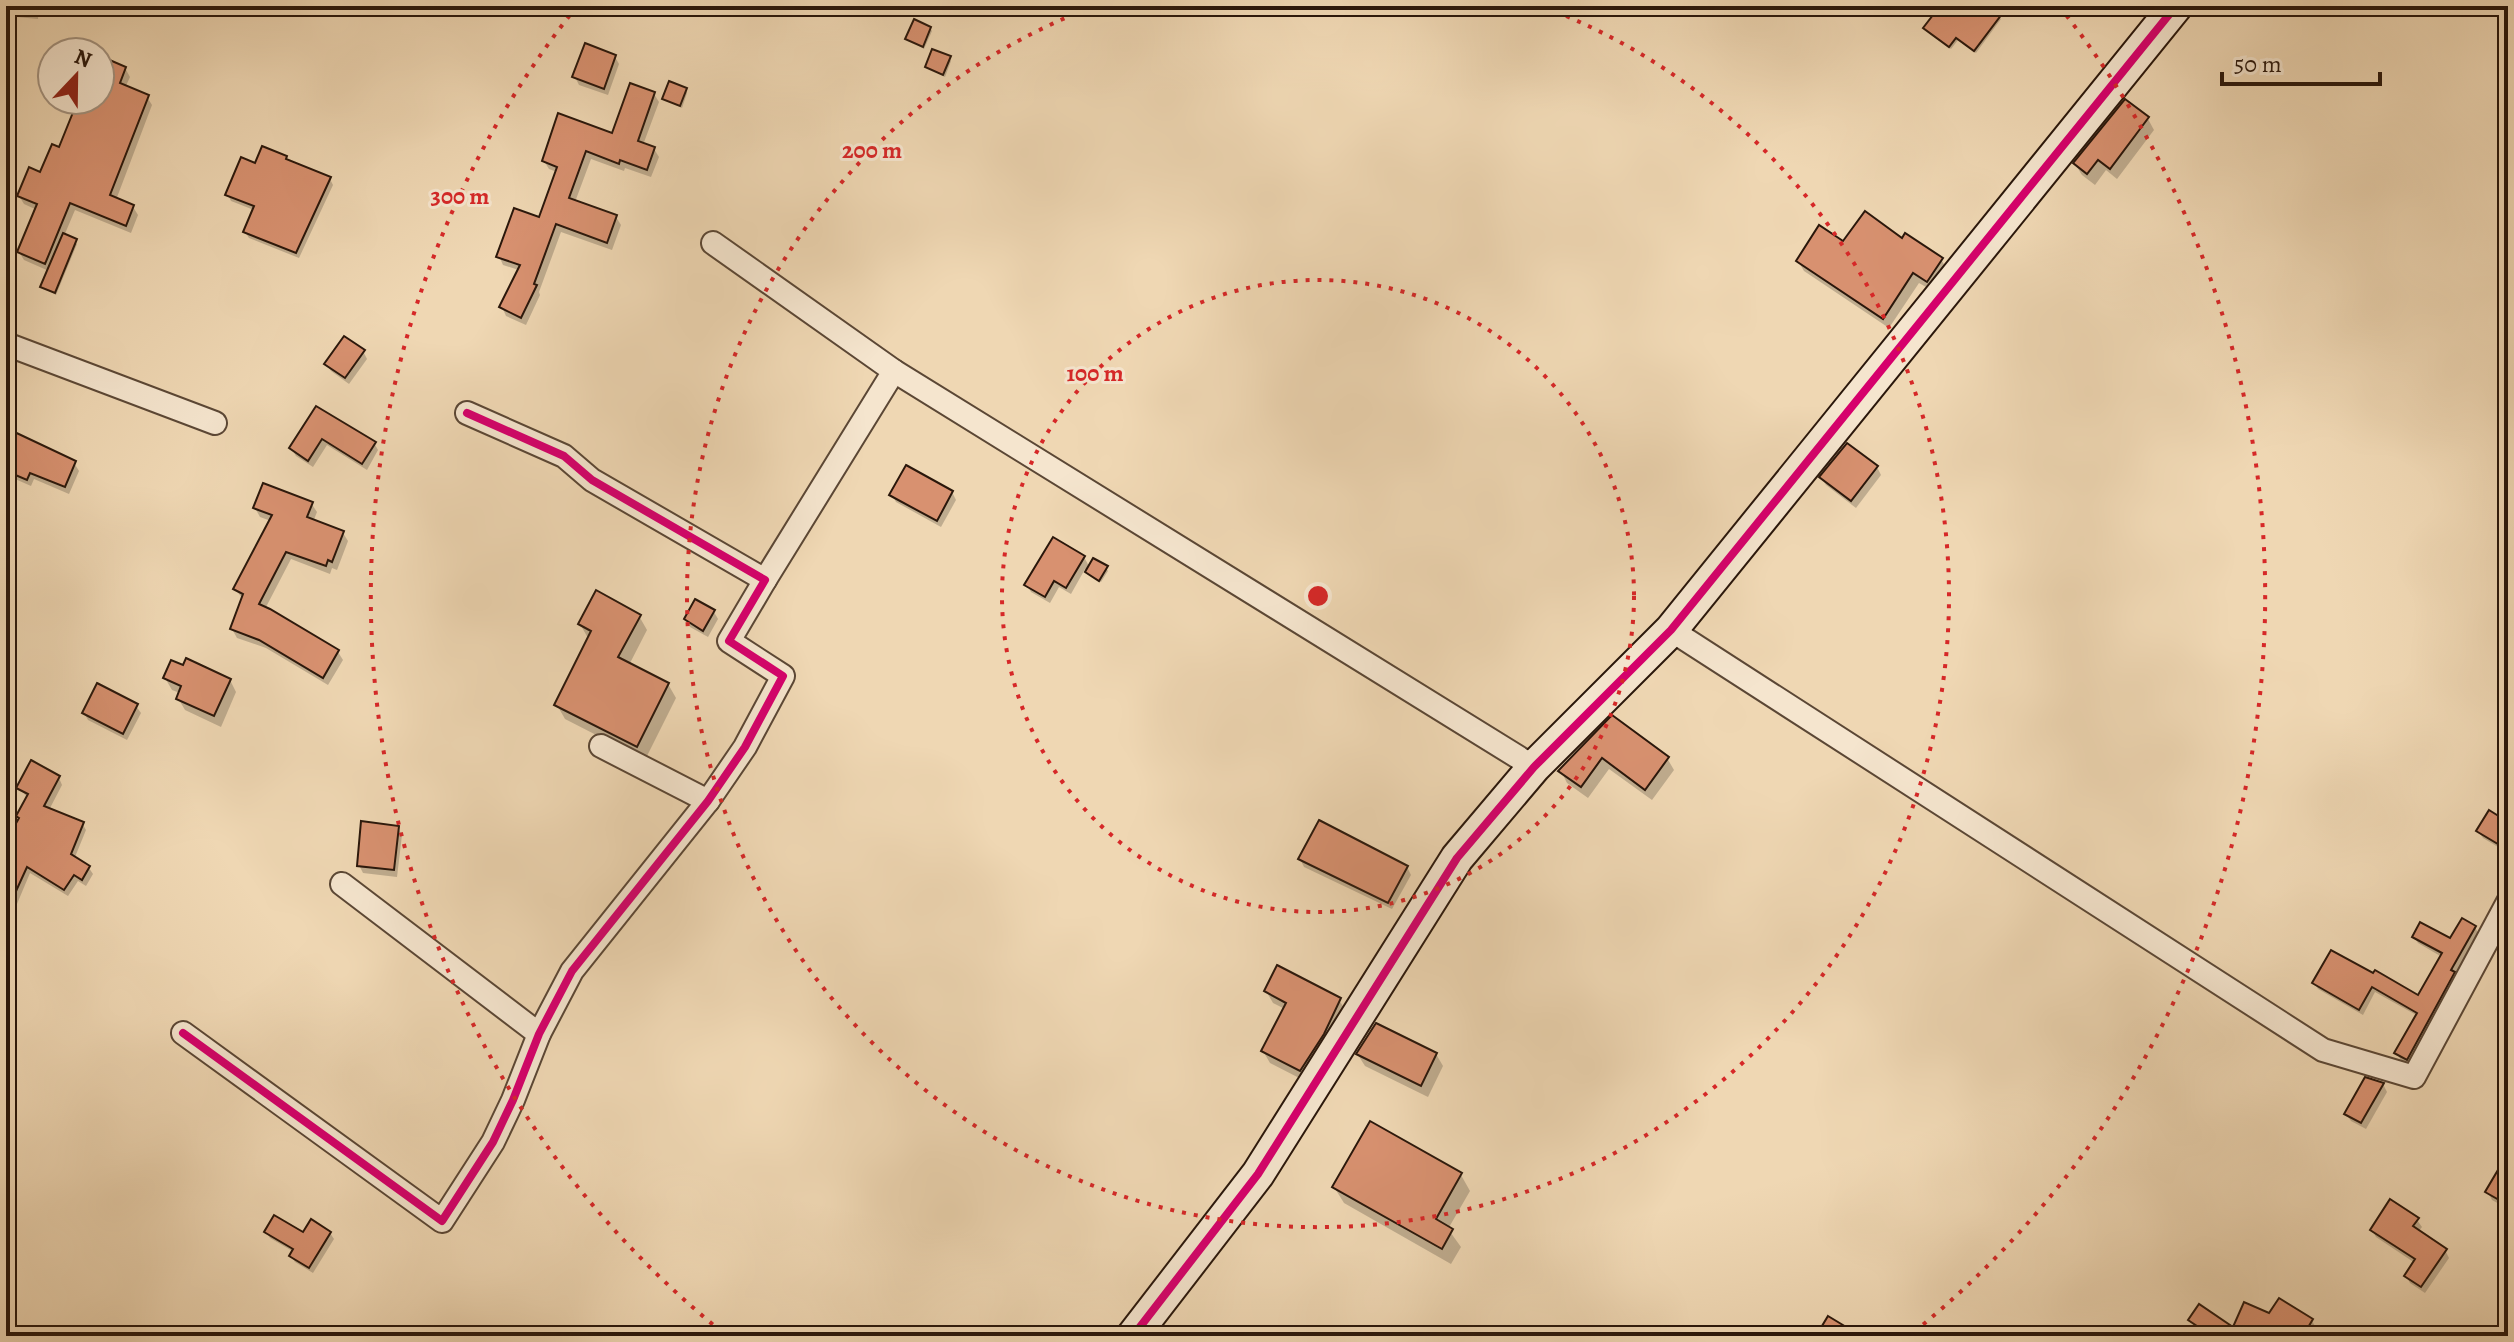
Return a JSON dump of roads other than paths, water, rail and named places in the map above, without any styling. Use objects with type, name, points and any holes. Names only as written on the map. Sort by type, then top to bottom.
[{"type":"street","points":[[1133,1336],[1258,1174],[1457,858],[1534,767],[1671,630],[2176,6]]},
{"type":"street","points":[[713,243],[894,371],[1534,767]]},
{"type":"street","points":[[6,344],[215,423]]},
{"type":"street","points":[[183,1033],[442,1221],[493,1142],[539,1034],[572,971],[708,801],[745,747],[783,676],[729,641],[894,371]]},
{"type":"street","points":[[467,413],[564,456],[592,480],[765,580]]},
{"type":"street","points":[[1671,630],[2323,1050],[2414,1077],[2508,902]]},
{"type":"street","points":[[601,746],[708,801]]},
{"type":"street","points":[[342,884],[539,1034]]}]
